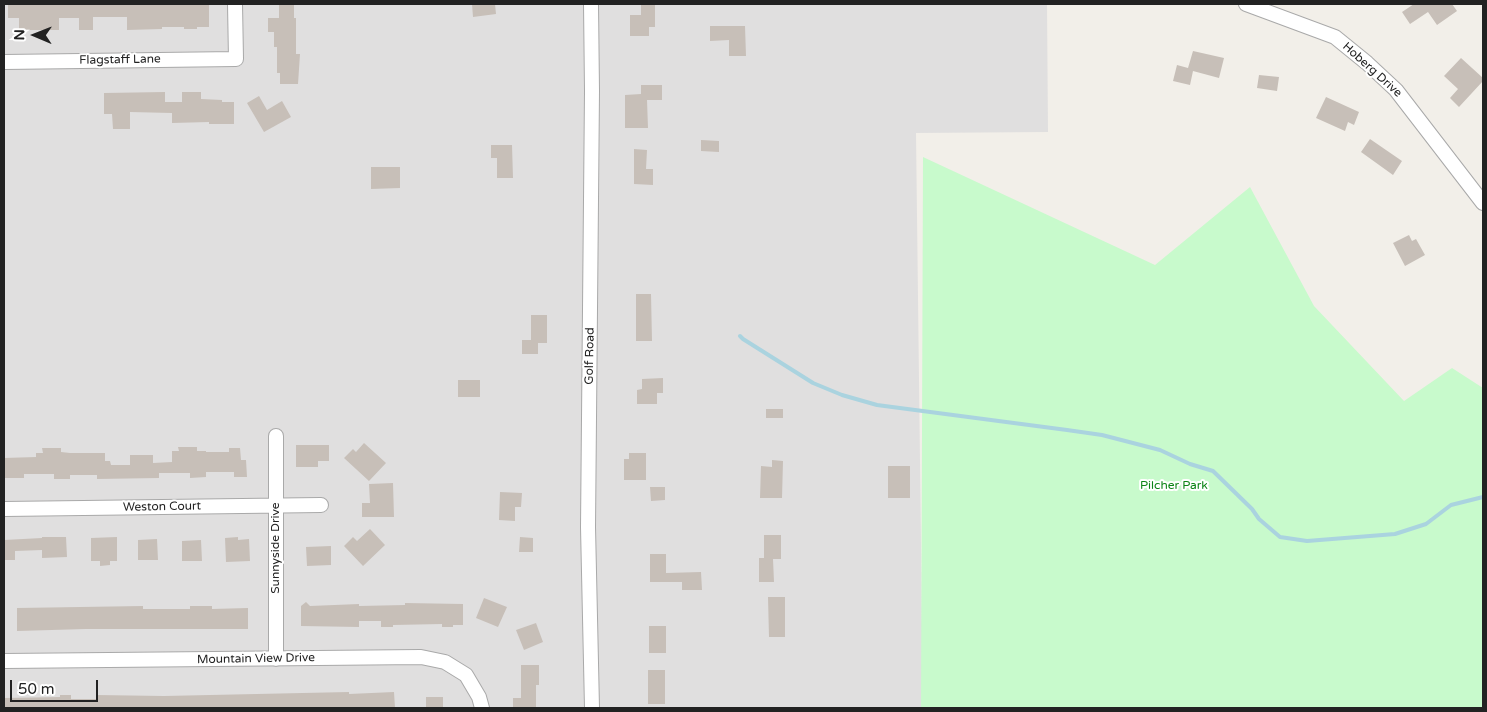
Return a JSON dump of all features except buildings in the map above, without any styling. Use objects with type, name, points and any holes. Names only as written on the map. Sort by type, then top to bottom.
[{"type":"street","name":"Flagstaff Lane","points":[[4,62],[236,59],[235,4]]},
{"type":"street","name":"Golf Road","points":[[591,4],[588,527],[592,708]]},
{"type":"street","name":"Hoberg Drive","points":[[1246,4],[1335,37],[1367,63],[1396,90],[1483,203]]},
{"type":"street","name":"Sunnyside Drive","points":[[276,436],[276,659]]},
{"type":"street","name":"Weston Court","points":[[4,509],[321,506]]},
{"type":"street","name":"Mountain View Drive","points":[[4,661],[420,657],[445,662],[466,675],[479,697],[482,708]]},
{"type":"shaded area","points":[[4,4],[1047,4],[1048,132],[916,133],[923,708],[4,708]]},
{"type":"green space","name":"Pilcher Park","points":[[923,157],[1155,265],[1250,187],[1314,306],[1404,401],[1452,368],[1483,388],[1483,708],[921,708]]},
{"type":"waterway","points":[[740,336],[813,383],[842,395],[877,405],[1102,435],[1160,450],[1190,464],[1213,471],[1252,509],[1259,519],[1280,537],[1307,541],[1395,534],[1426,524],[1451,505],[1483,497]]}]
